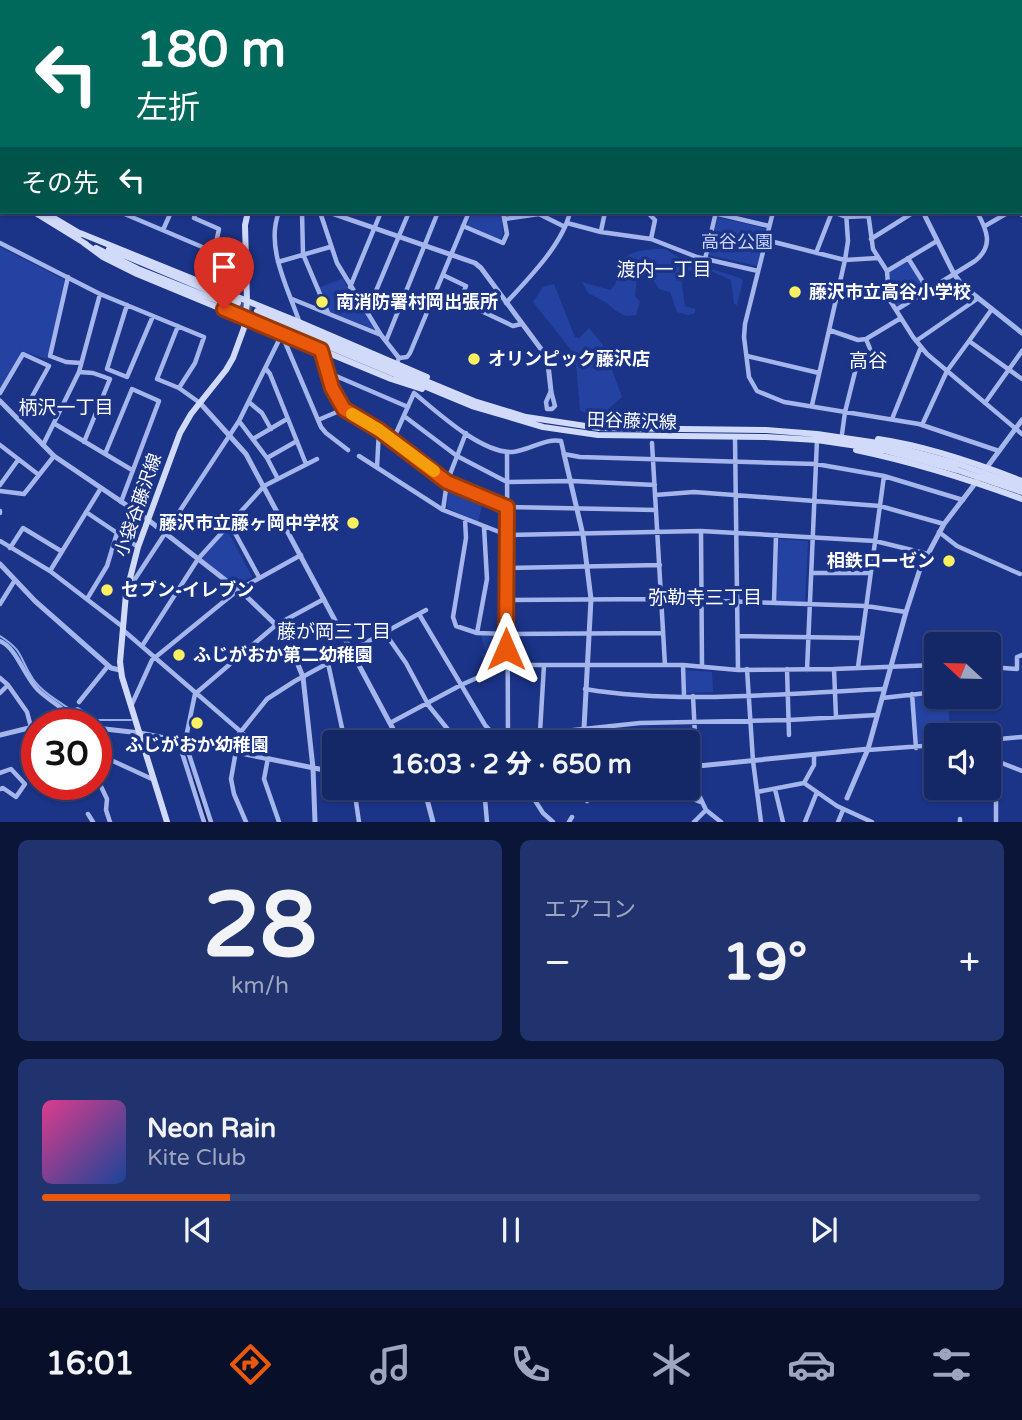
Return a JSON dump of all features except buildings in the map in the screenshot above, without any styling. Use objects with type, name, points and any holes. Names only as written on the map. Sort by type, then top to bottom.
[{"type":"main road","points":[[37,214],[85,243],[138,269],[237,306],[139,263],[47,214]]},
{"type":"main road","name":"小袋谷藤沢線","points":[[167,821],[120,670],[128,580],[174,447],[188,419],[233,358],[246,318],[245,225],[248,214]]},
{"type":"main road","points":[[80,233],[398,361],[474,401]]},
{"type":"main road","points":[[85,243],[103,257],[137,274],[415,391],[440,394]]},
{"type":"main road","name":"田谷藤沢線","points":[[817,437],[735,438],[570,432],[488,412],[440,394],[256,314],[474,401],[526,417],[599,428],[766,430],[817,437],[884,447],[958,464],[1022,483]]},
{"type":"main road","points":[[817,437],[842,434],[904,444],[987,467],[1022,483]]},
{"type":"main road","points":[[817,437],[900,459],[1022,499]]},
{"type":"main road","name":"田谷藤沢線","points":[[884,447],[1022,492]]},
{"type":"street","points":[[125,214],[214,252]]},
{"type":"street","points":[[139,220],[141,214]]},
{"type":"street","points":[[163,230],[170,214]]},
{"type":"street","points":[[195,214],[194,218],[219,229],[213,263],[205,285]]},
{"type":"street","points":[[278,214],[275,220],[278,262],[299,322]]},
{"type":"street","points":[[302,214],[303,254],[328,313]]},
{"type":"street","points":[[321,214],[330,247],[350,287],[398,361],[410,353],[468,214]]},
{"type":"street","points":[[334,214],[475,263],[544,353],[551,391]]},
{"type":"street","points":[[349,219],[351,214]]},
{"type":"street","points":[[350,287],[380,214]]},
{"type":"street","points":[[367,311],[408,214]]},
{"type":"street","points":[[386,341],[438,214]]},
{"type":"street","points":[[463,226],[503,243],[507,234],[504,214]]},
{"type":"street","points":[[505,219],[519,214]]},
{"type":"street","points":[[541,214],[566,225],[651,239],[705,259],[758,271]]},
{"type":"street","points":[[506,303],[537,269],[566,225],[569,214]]},
{"type":"street","points":[[601,232],[605,214]]},
{"type":"street","points":[[650,214],[655,220],[651,239]]},
{"type":"street","points":[[705,259],[713,214]]},
{"type":"street","points":[[717,214],[769,226]]},
{"type":"street","points":[[744,221],[746,214]]},
{"type":"street","points":[[772,214],[745,324],[749,377],[757,391],[785,402],[922,425],[999,451]]},
{"type":"street","points":[[816,253],[831,214]]},
{"type":"street","points":[[813,405],[845,260],[848,241],[846,214],[868,214],[873,249],[887,271],[889,299],[920,347],[1022,434]]},
{"type":"street","points":[[871,239],[911,214]]},
{"type":"street","points":[[924,214],[954,274],[977,299],[1022,333]]},
{"type":"street","points":[[896,310],[984,253],[988,240],[985,226],[977,214]]},
{"type":"street","points":[[985,226],[1006,214]]},
{"type":"street","points":[[766,240],[845,260],[879,258]]},
{"type":"street","points":[[887,271],[938,240]]},
{"type":"street","points":[[0,243],[100,294],[204,337],[195,363],[179,387]]},
{"type":"street","points":[[278,262],[330,247]]},
{"type":"street","points":[[908,258],[928,290]]},
{"type":"street","points":[[443,275],[466,286],[460,301],[513,326],[521,324]]},
{"type":"street","points":[[68,277],[50,356],[65,362],[81,363]]},
{"type":"street","points":[[44,445],[79,372],[100,294]]},
{"type":"street","points":[[292,299],[381,335]]},
{"type":"street","points":[[916,341],[977,299]]},
{"type":"street","points":[[127,305],[107,369],[127,377],[153,316]]},
{"type":"street","points":[[922,425],[947,371],[992,309]]},
{"type":"street","points":[[829,330],[858,340],[866,339],[901,318]]},
{"type":"street","points":[[178,326],[157,379],[179,387],[200,403],[246,454],[394,730]]},
{"type":"street","points":[[128,580],[135,579],[239,421],[282,334]]},
{"type":"street","points":[[282,334],[318,420],[326,433],[348,450]]},
{"type":"street","points":[[842,434],[858,360],[873,356],[866,339]]},
{"type":"street","points":[[969,341],[1022,379]]},
{"type":"street","points":[[892,419],[920,347]]},
{"type":"street","points":[[321,350],[332,388],[344,409],[394,440],[447,482],[507,507],[656,510]]},
{"type":"street","points":[[985,402],[1022,351]]},
{"type":"street","points":[[0,393],[23,354],[49,366],[19,420]]},
{"type":"street","points":[[747,356],[819,373]]},
{"type":"street","points":[[266,369],[306,464]]},
{"type":"street","points":[[79,372],[93,373],[110,379],[84,442]]},
{"type":"street","points":[[328,373],[408,407]]},
{"type":"street","points":[[105,454],[132,389],[159,401],[121,502]]},
{"type":"street","points":[[394,440],[415,391],[466,433],[492,447],[507,452],[530,448],[554,439],[561,441],[578,507],[591,598],[584,728]]},
{"type":"street","points":[[0,401],[54,456],[147,519],[238,590],[276,625],[292,650],[303,677],[313,768],[315,821]]},
{"type":"street","points":[[250,403],[262,413],[271,429]]},
{"type":"street","points":[[318,420],[344,409]]},
{"type":"street","points":[[404,416],[457,456],[507,482],[572,481],[654,485]]},
{"type":"street","points":[[253,439],[287,419]]},
{"type":"street","points":[[847,798],[868,750],[905,612],[928,554],[944,524],[1022,420]]},
{"type":"street","points":[[239,421],[267,458],[278,479]]},
{"type":"street","points":[[55,424],[132,470]]},
{"type":"street","points":[[377,467],[379,430]]},
{"type":"street","points":[[443,510],[447,482],[466,433]]},
{"type":"street","points":[[807,670],[817,437]]},
{"type":"street","points":[[735,438],[738,670]]},
{"type":"street","points":[[267,458],[297,441]]},
{"type":"street","points":[[652,443],[665,665]]},
{"type":"street","points":[[0,445],[39,475]]},
{"type":"street","points":[[507,452],[508,730]]},
{"type":"street","points":[[564,454],[653,461],[816,464],[884,476],[962,500]]},
{"type":"street","points":[[0,491],[24,494],[54,456]]},
{"type":"street","points":[[359,456],[443,510],[507,535],[701,531],[875,541],[928,554]]},
{"type":"street","points":[[0,485],[18,459]]},
{"type":"street","points":[[142,646],[198,559],[264,486],[317,459]]},
{"type":"street","points":[[858,667],[884,476]]},
{"type":"street","points":[[50,571],[102,488]]},
{"type":"street","points":[[655,495],[694,492],[880,506],[944,524]]},
{"type":"street","points":[[86,512],[138,547]]},
{"type":"street","points":[[465,519],[466,538],[453,621],[459,628],[477,633],[507,634],[663,634]]},
{"type":"street","points":[[230,524],[259,577]]},
{"type":"street","points":[[477,633],[487,579],[484,527]]},
{"type":"street","points":[[10,548],[23,528],[61,551]]},
{"type":"street","points":[[701,531],[702,666]]},
{"type":"street","points":[[939,532],[957,546],[1020,574]]},
{"type":"street","points":[[87,599],[107,566],[117,533]]},
{"type":"street","points":[[775,603],[776,536]]},
{"type":"street","points":[[0,541],[50,571],[87,599],[262,750],[268,758],[264,779],[279,821]]},
{"type":"street","points":[[131,705],[148,667],[156,657],[238,590],[301,555]]},
{"type":"street","points":[[0,564],[35,601],[108,666],[120,670]]},
{"type":"street","points":[[507,568],[660,565]]},
{"type":"street","points":[[811,573],[871,573]]},
{"type":"street","points":[[0,604],[15,580]]},
{"type":"street","points":[[204,821],[181,741],[195,694],[276,625],[324,599]]},
{"type":"street","points":[[507,600],[662,599],[866,606],[905,612]]},
{"type":"street","points":[[246,821],[232,786],[235,752],[240,732],[268,699],[426,610]]},
{"type":"street","points":[[419,614],[488,730]]},
{"type":"street","points":[[385,633],[406,663],[427,703],[448,730]]},
{"type":"street","points":[[738,636],[862,638]]},
{"type":"street","points":[[0,641],[14,651],[21,668],[38,690],[60,709]]},
{"type":"street","points":[[1001,668],[1017,669],[1017,657],[1022,655]]},
{"type":"street","points":[[328,663],[342,730]]},
{"type":"street","points":[[390,723],[461,685],[506,665],[665,665],[738,670],[924,665]]},
{"type":"street","points":[[540,730],[544,665]]},
{"type":"street","points":[[79,702],[108,666]]},
{"type":"street","points":[[683,666],[684,696]]},
{"type":"street","points":[[747,669],[753,761],[761,821]]},
{"type":"street","points":[[787,669],[789,735]]},
{"type":"street","points":[[834,669],[836,717]]},
{"type":"street","points":[[0,678],[25,709]]},
{"type":"street","points":[[0,692],[8,685]]},
{"type":"street","points":[[584,689],[613,694],[693,696],[884,689]]},
{"type":"street","points":[[882,698],[924,693]]},
{"type":"street","points":[[912,694],[916,748]]},
{"type":"street","points":[[693,696],[694,730]]},
{"type":"street","points":[[562,730],[694,721],[789,720],[877,715]]},
{"type":"street","points":[[1,733],[21,729]]},
{"type":"street","points":[[112,730],[140,733],[322,770]]},
{"type":"street","points":[[1001,739],[1022,737]]},
{"type":"street","points":[[181,741],[211,821]]},
{"type":"street","points":[[700,766],[924,747]]},
{"type":"street","points":[[757,792],[804,782],[814,765],[814,755]]},
{"type":"street","points":[[112,760],[152,779]]},
{"type":"street","points":[[1001,763],[1022,771]]},
{"type":"street","points":[[0,773],[10,769],[25,785],[16,797],[3,788],[0,789]]},
{"type":"street","points":[[804,782],[843,809],[872,821]]},
{"type":"street","points":[[775,789],[783,821]]},
{"type":"street","points":[[804,821],[817,792]]},
{"type":"street","points":[[700,799],[706,810],[721,821]]},
{"type":"street","points":[[107,800],[106,810],[110,821]]},
{"type":"street","points":[[356,800],[359,821]]},
{"type":"street","points":[[427,800],[433,821]]},
{"type":"street","points":[[484,800],[487,821]]},
{"type":"street","points":[[535,800],[550,821]]},
{"type":"street","points":[[695,800],[701,802]]},
{"type":"street","points":[[996,801],[996,821]]},
{"type":"street","points":[[838,821],[843,809]]},
{"type":"street","points":[[694,821],[706,810]]},
{"type":"street","points":[[88,814],[93,821]]},
{"type":"green space","points":[[471,214],[501,214],[503,233],[500,241],[467,226]]},
{"type":"green space","name":"高谷公園","points":[[718,217],[767,229],[757,266],[708,255]]},
{"type":"green space","points":[[0,247],[65,280],[47,359],[22,351],[0,389]]},
{"type":"green space","points":[[665,249],[683,260],[740,278],[743,281],[737,305],[734,304],[731,280],[713,272],[684,270],[681,278],[685,306],[695,309],[695,313],[688,315],[677,312],[670,292],[659,289],[648,277],[637,277],[635,296],[640,302],[636,315],[626,316],[588,293],[582,282],[610,290],[614,287],[623,259],[633,253]]},
{"type":"green space","points":[[907,260],[925,290],[897,307],[891,299],[889,272]]},
{"type":"green space","points":[[343,278],[378,331],[325,310],[318,288]]},
{"type":"green space","points":[[554,284],[575,337],[579,338],[589,328],[603,345],[622,397],[597,419],[580,410],[575,353],[533,302],[543,287]]},
{"type":"green space","points":[[448,490],[483,502],[478,522],[447,508]]},
{"type":"green space","points":[[227,529],[252,577],[235,585],[201,559]]},
{"type":"green space","points":[[778,539],[808,541],[805,602],[777,601]]},
{"type":"green space","points":[[481,635],[504,638],[504,666],[490,672],[482,654],[486,653]]},
{"type":"green space","points":[[685,670],[712,672],[713,692],[686,693]]},
{"type":"green space","points":[[924,696],[924,709],[949,709],[949,723],[924,723],[924,742],[918,743],[913,697]]},
{"type":"waterway","points":[[0,636],[17,651],[37,684],[71,710],[78,708],[96,720],[131,720]]},
{"type":"waterway","points":[[195,784],[208,822]]},
{"type":"tunnel","points":[[238,303],[257,311]]},
{"type":"tunnel","points":[[236,308],[255,316]]},
{"type":"slow traffic","points":[[352,414],[379,430],[434,471]]},
{"type":"place","name":"藤沢市立高谷小学校","points":[[795,292]]},
{"type":"place","name":"南消防署村岡出張所","points":[[322,302]]},
{"type":"place","name":"オリンピック藤沢店","points":[[474,359]]},
{"type":"place","name":"藤沢市立藤ヶ岡中学校","points":[[353,523]]},
{"type":"place","name":"相鉄ローゼン","points":[[949,561]]},
{"type":"place","name":"セブン-イレブン","points":[[107,590]]},
{"type":"place","name":"ふじがおか第二幼稚園","points":[[179,655]]},
{"type":"place","name":"ふじがおか幼稚園","points":[[197,723]]},
{"type":"district","name":"渡内一丁目","points":[[664,270]]},
{"type":"district","name":"高谷","points":[[868,361]]},
{"type":"district","name":"柄沢一丁目","points":[[66,408]]},
{"type":"district","name":"弥勒寺三丁目","points":[[705,598]]},
{"type":"district","name":"藤が岡三丁目","points":[[334,632]]},
{"type":"route","points":[[224,309],[321,350],[332,388],[344,409],[379,430],[447,482],[507,507],[506,649]]}]
